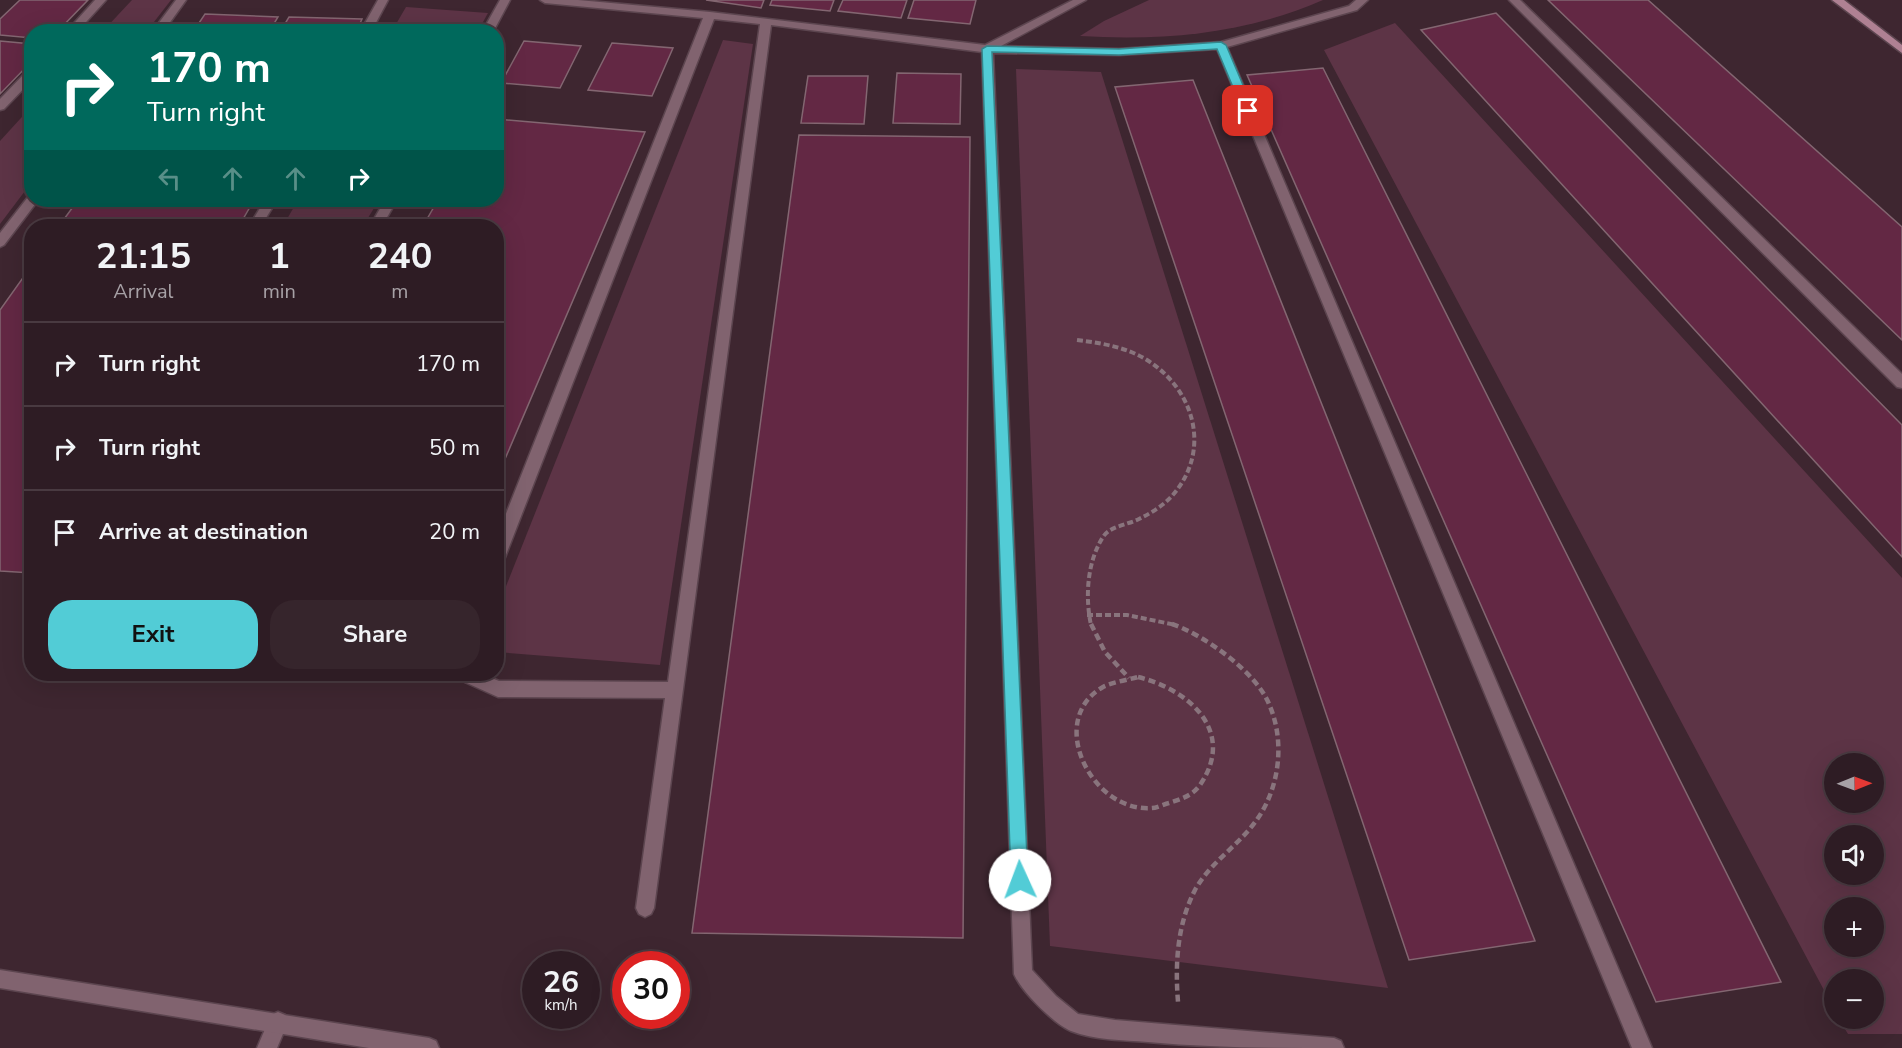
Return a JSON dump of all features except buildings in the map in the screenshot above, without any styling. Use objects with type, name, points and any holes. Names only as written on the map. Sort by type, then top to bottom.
[{"type":"street","points":[[78,24],[101,0]]},
{"type":"street","points":[[164,24],[181,0]]},
{"type":"street","points":[[370,24],[383,0]]},
{"type":"street","points":[[491,24],[504,0]]},
{"type":"street","points":[[545,0],[765,21],[987,49],[1119,52],[1221,45],[1353,8],[1363,0]]},
{"type":"street","points":[[987,49],[1081,0]]},
{"type":"street","points":[[1514,0],[1902,383]]},
{"type":"street","points":[[1837,0],[1902,50]]},
{"type":"street","points":[[504,540],[710,15]]},
{"type":"street","points":[[645,908],[765,21]]},
{"type":"street","points":[[1221,45],[1642,1048]]},
{"type":"street","points":[[987,49],[1023,975],[1049,1003],[1074,1023],[1115,1030],[1334,1048]]},
{"type":"street","points":[[0,106],[24,81]]},
{"type":"street","points":[[0,242],[27,207]]},
{"type":"street","points":[[480,681],[498,689],[674,690]]},
{"type":"street","points":[[0,980],[278,1022],[429,1048]]},
{"type":"street","points":[[267,1048],[278,1022]]},
{"type":"path","points":[[1077,340],[1124,350],[1146,360],[1166,375],[1187,402],[1196,434],[1194,454],[1176,490],[1161,506],[1144,517],[1108,531],[1097,550],[1090,571],[1087,615],[1102,649],[1129,678],[1158,681],[1177,690],[1193,704],[1205,721],[1211,740],[1210,760],[1203,779],[1192,794],[1174,804],[1154,809],[1133,807],[1113,800],[1094,784],[1081,765],[1075,743],[1077,722],[1086,703],[1100,688],[1129,678]]},
{"type":"path","points":[[1087,615],[1133,614],[1170,621],[1194,633],[1244,673],[1268,702],[1276,725],[1279,749],[1271,795],[1262,814],[1248,832],[1224,851],[1204,875],[1189,905],[1180,934],[1175,967],[1183,1036]]},
{"type":"shaded area","points":[[132,0],[171,0],[152,24],[110,24]]},
{"type":"shaded area","points":[[1149,0],[1323,0],[1264,21],[1203,33],[1142,37],[1080,36],[1104,21]]},
{"type":"shaded area","points":[[406,7],[488,13],[482,24],[396,24]]},
{"type":"shaded area","points":[[1395,23],[1902,578],[1902,1034],[1848,1034],[1845,1029],[1884,1029],[1884,969],[1824,969],[1824,990],[1324,50]]},
{"type":"shaded area","points":[[723,40],[753,44],[660,665],[504,653],[504,591]]},
{"type":"shaded area","points":[[1016,69],[1101,72],[1388,988],[1050,946]]},
{"type":"shaded area","points":[[24,115],[24,192],[0,224],[0,141]]},
{"type":"shaded area","points":[[294,207],[375,207],[367,219],[287,219]]},
{"type":"route","points":[[1020,880],[987,49],[1119,52],[1221,45],[1248,111]]}]
